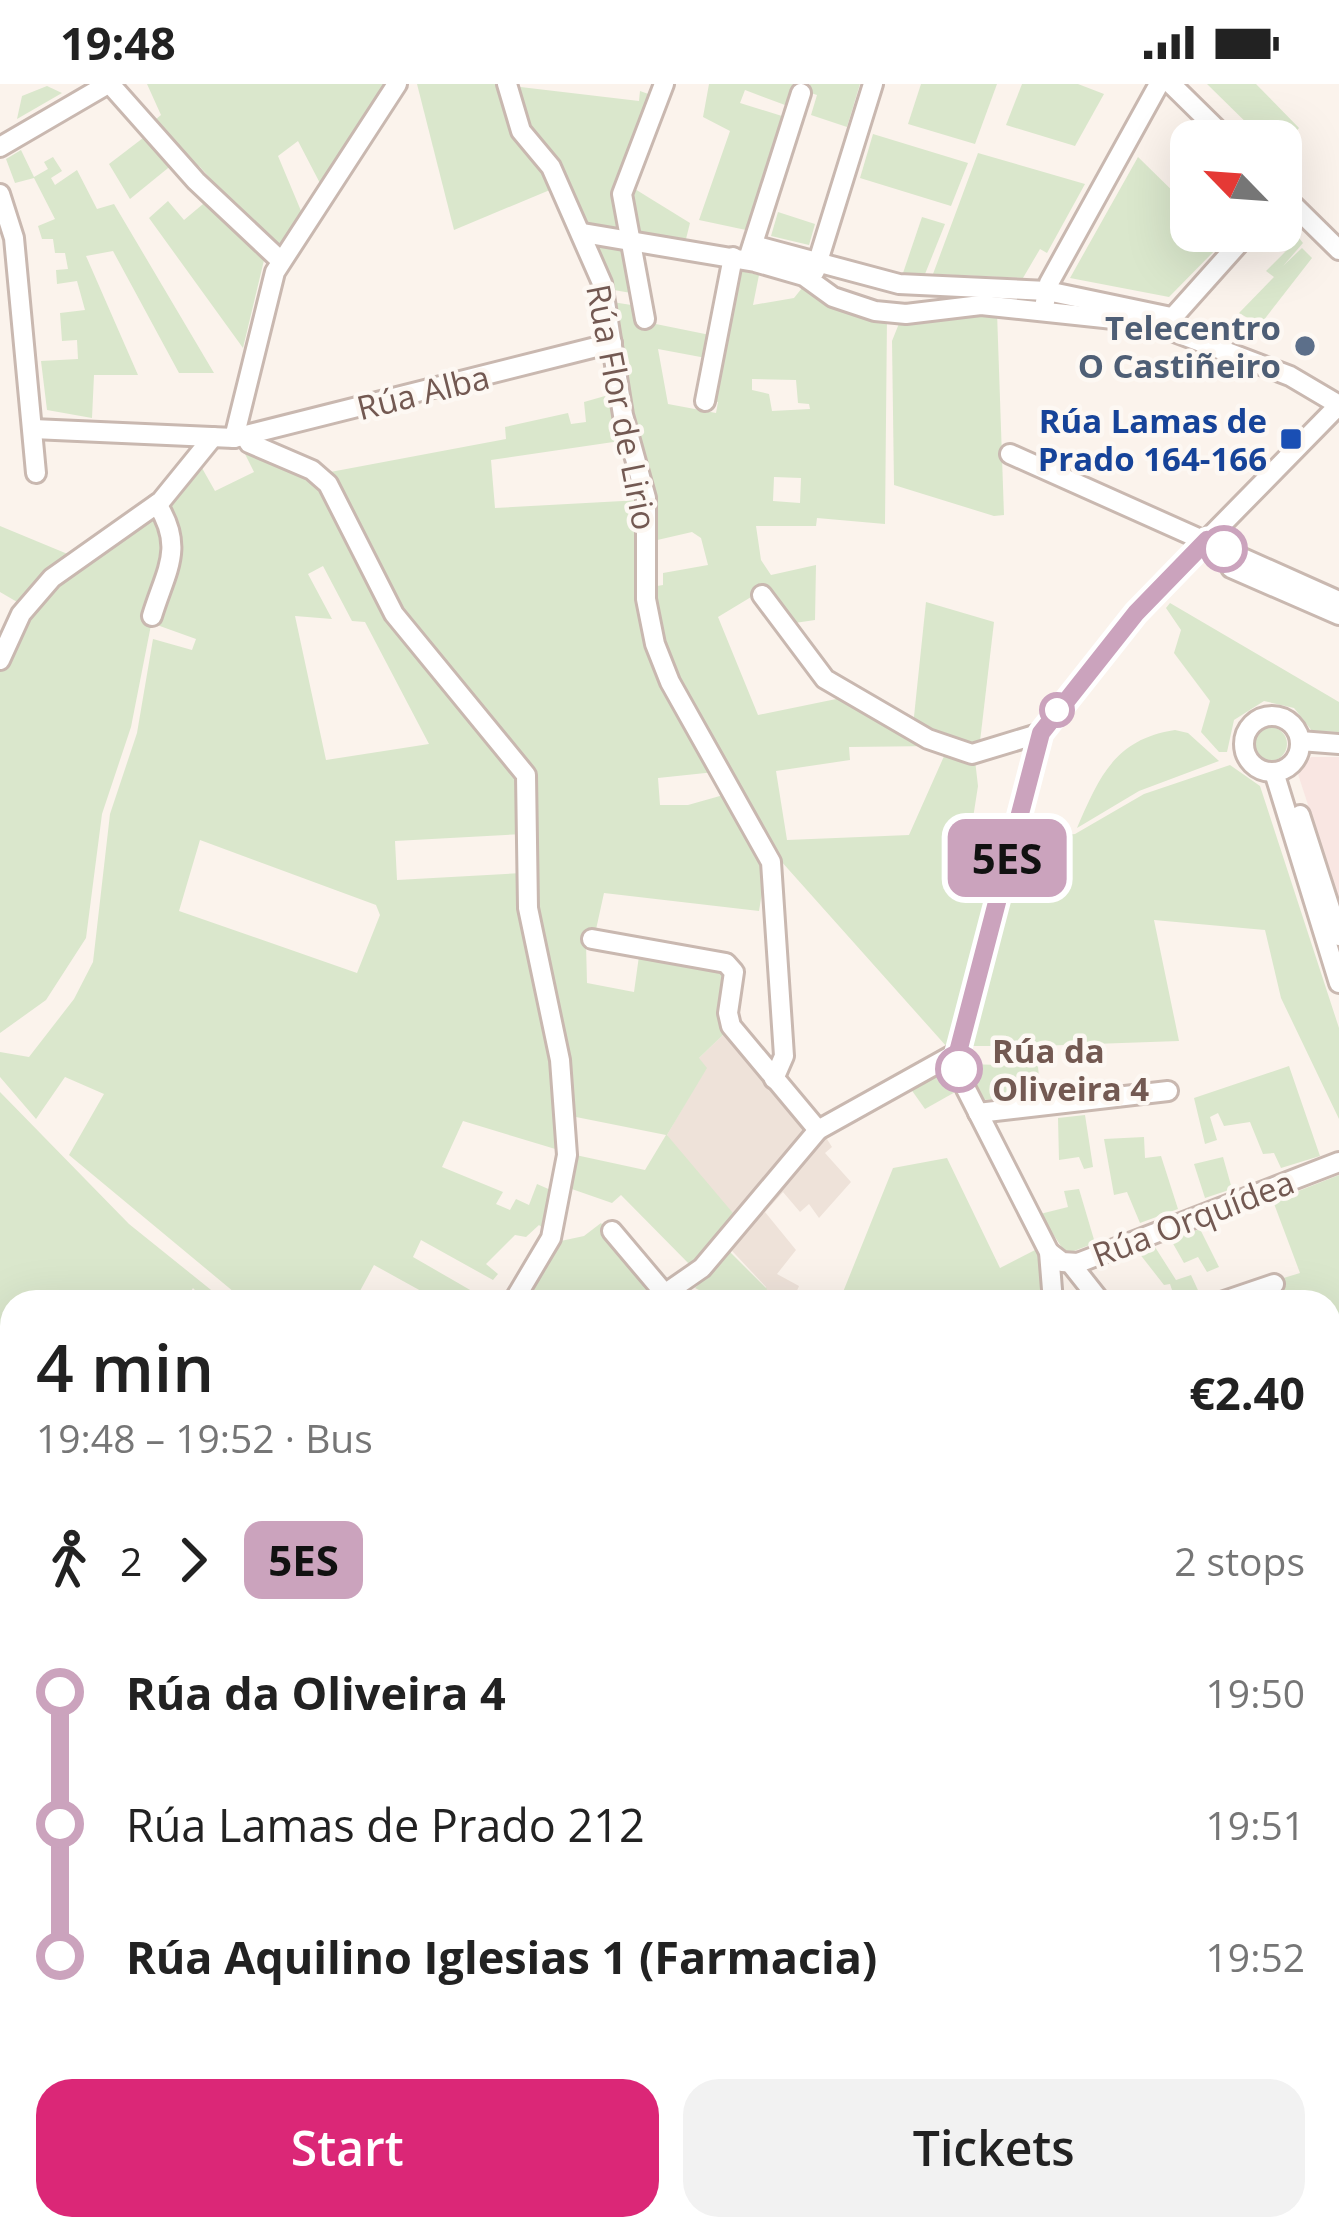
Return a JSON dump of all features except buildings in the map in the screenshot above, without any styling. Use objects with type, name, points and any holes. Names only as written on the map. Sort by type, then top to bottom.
[{"type":"street","points":[[0,147],[109,84],[196,181],[281,261]]},
{"type":"street","points":[[239,437],[281,261],[397,84]]},
{"type":"street","name":"Rúa Flor de Lirio","points":[[507,84],[520,131],[551,167],[602,283],[623,415],[646,498],[646,599],[656,644],[670,682],[771,862],[784,1056],[775,1079]]},
{"type":"street","points":[[645,319],[624,182],[664,84]]},
{"type":"street","points":[[815,271],[873,84]]},
{"type":"street","points":[[1042,314],[1047,291],[1159,84]]},
{"type":"street","points":[[1172,84],[1208,120]]},
{"type":"street","points":[[705,401],[744,254],[801,92]]},
{"type":"street","points":[[0,194],[14,238],[36,472]]},
{"type":"street","points":[[1302,214],[1339,250]]},
{"type":"street","points":[[583,233],[744,254],[899,284],[1047,291],[1272,355],[1339,388]]},
{"type":"street","points":[[1167,322],[1231,252]]},
{"type":"street","points":[[815,271],[833,298],[874,311],[907,314],[966,304],[1167,322],[1290,376],[1339,405],[1215,544],[1136,613],[1041,733],[958,1052],[959,1069],[978,1113],[1049,1252],[1052,1290]]},
{"type":"street","name":"Rúa Alba","points":[[239,437],[612,344]]},
{"type":"street","points":[[33,429],[239,437],[312,470],[328,484],[394,614],[526,775],[528,908],[560,1060],[567,1155],[551,1238],[522,1290]]},
{"type":"street","points":[[0,660],[21,614],[52,578],[157,504],[212,437]]},
{"type":"street","points":[[1010,454],[1339,601]]},
{"type":"street","points":[[152,616],[176,544],[173,529],[157,504]]},
{"type":"street","points":[[1215,544],[1231,568],[1339,615]]},
{"type":"street","points":[[762,595],[825,679],[928,739],[972,754],[1041,733]]},
{"type":"street","points":[[1269,715],[1295,727],[1300,741],[1299,752],[1279,770],[1248,760],[1246,731],[1269,715]]},
{"type":"street","points":[[1300,741],[1339,744]]},
{"type":"street","points":[[1279,770],[1339,936]]},
{"type":"street","points":[[1279,770],[1339,983]]},
{"type":"street","points":[[592,939],[726,963],[734,972],[728,1012],[731,1026],[818,1130]]},
{"type":"street","points":[[671,1290],[818,1130],[958,1052]]},
{"type":"street","points":[[978,1113],[1168,1090]]},
{"type":"street","name":"Rúa Orquídea","points":[[1049,1252],[1070,1264],[1339,1162]]},
{"type":"street","points":[[612,1231],[662,1290]]},
{"type":"street","points":[[1070,1264],[1092,1290]]},
{"type":"street","points":[[1256,1290],[1274,1284]]},
{"type":"shaded area","points":[[1311,757],[1339,757],[1339,901],[1298,774]]},
{"type":"shaded area","points":[[726,1032],[825,1136],[832,1147],[825,1153],[851,1182],[819,1218],[809,1204],[800,1212],[783,1192],[765,1212],[796,1250],[777,1274],[799,1286],[797,1290],[765,1290],[720,1238],[667,1135],[706,1068],[698,1059]]},
{"type":"green space","points":[[147,84],[392,84],[323,189],[298,141],[278,156],[304,218],[282,249],[272,247],[200,167],[167,145],[150,124],[161,115]]},
{"type":"green space","points":[[417,84],[501,84],[557,187],[454,230]]},
{"type":"green space","points":[[709,84],[793,84],[785,105],[745,90],[740,103],[782,116],[746,230],[699,220],[730,131],[703,117]]},
{"type":"green space","points":[[810,84],[860,84],[847,127],[811,115],[817,95],[808,92]]},
{"type":"green space","points":[[921,84],[997,84],[975,144],[908,124]]},
{"type":"green space","points":[[1022,84],[1078,84],[1104,94],[1075,146],[1006,125]]},
{"type":"green space","points":[[1207,84],[1256,84],[1291,120],[1244,120]]},
{"type":"green space","points":[[47,86],[62,93],[17,119],[22,96]]},
{"type":"green space","points":[[512,86],[639,101],[640,91],[654,96],[620,234],[586,226],[525,127]]},
{"type":"green space","points":[[873,134],[968,163],[951,206],[860,178]]},
{"type":"green space","points":[[147,135],[173,164],[130,199],[109,164]]},
{"type":"green space","points":[[21,150],[34,177],[48,169],[44,162],[53,157],[62,171],[51,178],[55,185],[77,170],[97,209],[114,204],[214,373],[179,373],[113,251],[86,256],[138,375],[94,375],[92,418],[47,410],[41,361],[78,359],[77,340],[62,341],[60,313],[85,310],[77,281],[57,284],[56,270],[68,269],[65,253],[55,253],[53,239],[42,239],[38,226],[55,219],[34,178],[15,183],[6,159]]},
{"type":"green space","points":[[978,153],[1085,184],[1047,253],[1040,249],[1023,278],[933,274]]},
{"type":"green space","points":[[1138,157],[1170,188],[1170,252],[1213,252],[1169,297],[1070,278]]},
{"type":"green space","points":[[630,186],[690,223],[685,243],[640,235],[633,226]]},
{"type":"green space","points":[[209,199],[266,252],[243,348],[149,218],[168,201],[184,220]]},
{"type":"green space","points":[[778,212],[815,224],[809,245],[771,236]]},
{"type":"green space","points":[[922,217],[945,224],[925,274],[903,273]]},
{"type":"green space","points":[[590,241],[623,243],[637,294],[608,289]]},
{"type":"green space","points":[[1302,248],[1312,258],[1260,325],[1239,313],[1274,277],[1266,271],[1285,252],[1295,252],[1283,266]]},
{"type":"green space","points":[[737,270],[759,275],[753,305],[794,298],[802,288],[887,317],[885,524],[817,518],[816,526],[756,526],[761,560],[771,575],[816,565],[815,620],[788,624],[761,591],[718,617],[758,715],[846,697],[935,746],[849,747],[850,760],[776,771],[787,840],[909,835],[945,754],[975,760],[978,786],[971,831],[1006,828],[953,1040],[947,1047],[772,851],[671,676],[651,587],[663,585],[663,573],[708,565],[701,538],[692,532],[653,541],[612,302],[638,306],[641,321],[710,335],[706,358],[658,349],[668,404],[716,413],[718,402],[713,401]],"holes":[[[752,379],[796,380],[798,403],[809,404],[810,409],[772,411],[769,394],[752,390]],[[774,477],[801,478],[800,503],[773,501]]]},
{"type":"green space","points":[[997,312],[1004,515],[994,516],[894,485],[892,341],[900,321]]},
{"type":"green space","points":[[612,394],[627,440],[491,460],[495,508],[641,500],[642,607],[715,772],[658,778],[660,805],[688,805],[727,794],[767,862],[759,911],[604,893],[595,934],[586,943],[587,983],[634,992],[639,956],[720,969],[728,982],[726,1032],[699,1058],[707,1068],[667,1135],[738,1219],[694,1269],[621,1195],[612,1203],[566,1187],[571,1154],[645,1170],[666,1135],[571,1116],[530,869],[531,773],[403,620],[325,473],[506,439],[505,427],[568,413],[571,424],[586,422],[584,402]]},
{"type":"green space","points":[[241,446],[328,489],[380,601],[517,764],[523,834],[395,841],[397,880],[522,873],[558,1066],[562,1151],[463,1121],[442,1167],[503,1192],[496,1204],[510,1210],[516,1199],[529,1205],[537,1184],[553,1191],[546,1231],[539,1225],[526,1237],[515,1235],[486,1264],[498,1274],[493,1280],[421,1240],[413,1257],[470,1290],[419,1290],[374,1265],[360,1290],[232,1290],[69,1155],[104,1094],[65,1077],[36,1119],[0,1077],[0,1052],[29,1057],[74,999],[93,962],[110,814],[137,733],[153,639],[192,650],[196,639],[157,625],[164,503],[202,468],[215,491],[254,472]],"holes":[[[323,566],[352,621],[365,622],[429,744],[326,760],[295,616],[332,619],[308,574]],[[200,840],[376,905],[380,915],[357,973],[179,911]]]},
{"type":"green space","points":[[156,508],[170,528],[131,727],[102,814],[86,938],[46,1000],[0,1033],[0,666],[30,606]]},
{"type":"green space","points":[[0,526],[70,555],[24,606],[0,592]]},
{"type":"green space","points":[[926,602],[994,622],[979,750],[913,726]]},
{"type":"green space","points":[[1170,603],[1339,702],[1339,732],[1312,731],[1294,708],[1264,701],[1234,720],[1227,752],[1219,752],[1201,732],[1210,701],[1174,653],[1181,630],[1166,608]]},
{"type":"green space","points":[[1270,727],[1282,732],[1287,744],[1282,756],[1270,761],[1258,756],[1253,744],[1258,732]]},
{"type":"green space","points":[[1175,730],[1188,733],[1219,761],[1139,791],[1077,828],[1102,777],[1123,752],[1137,742]]},
{"type":"green space","points":[[1230,765],[1260,786],[1339,1028],[1339,1119],[1281,998],[1265,930],[1154,920],[1179,1041],[1036,1046],[1041,1098],[979,1100],[970,1064],[1022,1066],[1020,1046],[972,1046],[1029,820],[1057,836],[1075,834],[1144,794]]},
{"type":"green space","points":[[943,1066],[957,1091],[925,1109],[908,1085]]},
{"type":"green space","points":[[1289,1066],[1320,1156],[1281,1168],[1274,1153],[1263,1154],[1250,1122],[1224,1126],[1218,1113],[1210,1117],[1217,1140],[1205,1144],[1194,1098]]},
{"type":"green space","points":[[0,1092],[129,1224],[211,1290],[193,1288],[0,1290]]},
{"type":"green space","points":[[1085,1115],[1093,1167],[1084,1169],[1079,1157],[1059,1160],[1058,1118]]},
{"type":"green space","points":[[1144,1137],[1145,1158],[1161,1156],[1178,1209],[1140,1223],[1127,1192],[1114,1195],[1104,1139]]},
{"type":"green space","points":[[1223,1157],[1232,1189],[1205,1198],[1194,1164]]},
{"type":"green space","points":[[947,1158],[1000,1268],[1037,1249],[1044,1290],[844,1290],[893,1168]]},
{"type":"green space","points":[[1339,1175],[1339,1290],[1281,1290],[1277,1280],[1300,1273],[1273,1201]]},
{"type":"green space","points":[[1079,1189],[1095,1243],[1066,1254],[1040,1214],[1068,1207],[1064,1191]]},
{"type":"green space","points":[[601,1223],[651,1290],[529,1290],[556,1242],[584,1236]]},
{"type":"green space","points":[[1200,1229],[1219,1267],[1207,1272],[1198,1257],[1184,1263],[1171,1240]]},
{"type":"green space","points":[[1155,1247],[1176,1280],[1191,1275],[1198,1290],[1172,1290],[1170,1284],[1164,1285],[1139,1253]]},
{"type":"green space","points":[[730,1252],[767,1289],[699,1290],[695,1288]]},
{"type":"waterway","points":[[0,2039],[0,2063]]},
{"type":"waterway","points":[[0,2116],[0,2127]]},
{"type":"bus line","name":"5ES","points":[[959,1069],[958,1052],[1041,733],[1136,613],[1207,540],[1224,549]]},
{"type":"place","name":"Telecentro O Castiñeiro","points":[[1305,346]]},
{"type":"place","name":"Rúa Lamas de Prado 164-166","points":[[1291,439]]},
{"type":"place","name":"Rúa da Oliveira 4","points":[[959,1069]]}]
